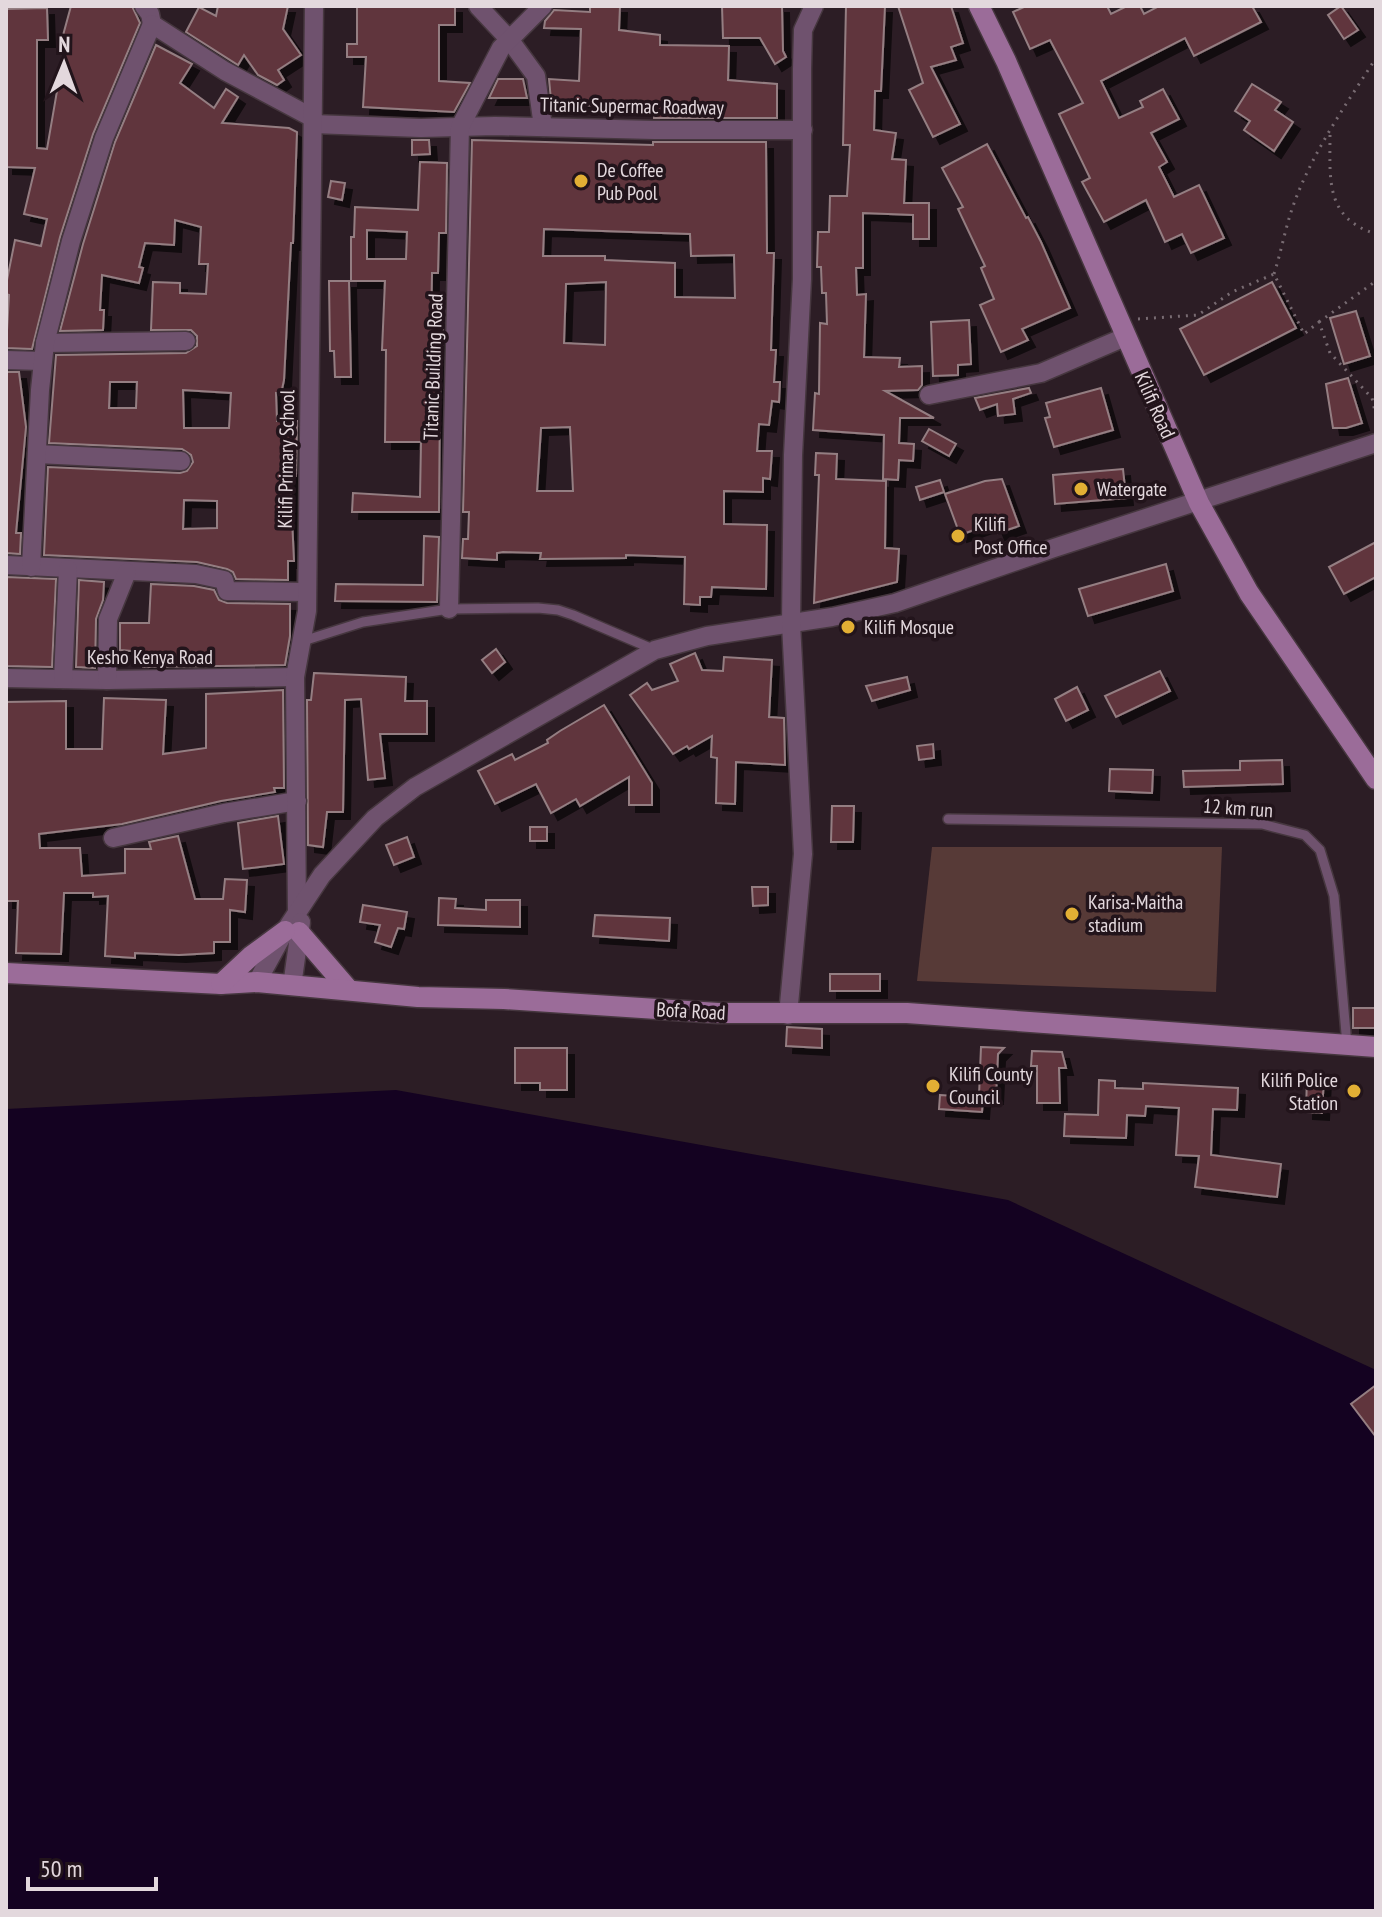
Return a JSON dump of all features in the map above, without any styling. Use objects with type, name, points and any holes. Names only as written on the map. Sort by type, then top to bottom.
[{"type":"street","points":[[31,567],[44,352],[71,241],[104,138],[152,24],[144,6]]},
{"type":"street","name":"Kilifi Primary School","points":[[292,986],[296,919],[295,677],[307,611],[314,6]]},
{"type":"street","points":[[478,6],[509,39],[536,76],[543,127]]},
{"type":"street","points":[[460,127],[501,48],[543,6]]},
{"type":"street","points":[[788,1015],[803,854],[791,624],[793,455],[802,279],[803,30],[814,6]]},
{"type":"street","name":"Kilifi Road","points":[[979,6],[1199,503],[1249,593],[1376,779]]},
{"type":"street","points":[[152,24],[225,71],[313,121]]},
{"type":"street","name":"Titanic Supermac Roadway","points":[[313,121],[460,127],[803,130]]},
{"type":"street","name":"Titanic Building Road","points":[[449,609],[460,127]]},
{"type":"street","points":[[929,395],[1041,373],[1121,328]]},
{"type":"street","points":[[6,360],[44,352],[186,341]]},
{"type":"street","points":[[257,982],[322,875],[375,818],[415,787],[655,650],[707,636],[791,624],[895,603],[1376,443]]},
{"type":"street","points":[[37,454],[181,461]]},
{"type":"street","points":[[6,565],[160,571],[217,577],[224,580],[227,591],[306,592]]},
{"type":"street","points":[[63,679],[68,569]]},
{"type":"street","points":[[107,680],[108,619],[127,572]]},
{"type":"street","name":"Kesho Kenya Road","points":[[6,678],[295,677]]},
{"type":"street","points":[[113,838],[224,813],[297,801]]},
{"type":"street","points":[[221,984],[296,919]]},
{"type":"street","points":[[296,919],[349,990]]},
{"type":"street","name":"Bofa Road","points":[[6,973],[221,984],[257,982],[418,997],[788,1015],[907,1013],[1376,1047]]},
{"type":"lane","points":[[303,641],[363,622],[449,609],[558,610],[655,650]]},
{"type":"lane","name":"12 km run","points":[[948,819],[1262,824],[1305,835],[1320,850],[1334,896],[1347,1045]]},
{"type":"path","points":[[1376,58],[1330,131],[1293,207],[1274,274],[1304,334],[1376,281]]},
{"type":"path","points":[[1330,131],[1330,186],[1339,210],[1361,230],[1376,234]]},
{"type":"path","points":[[1121,328],[1198,315],[1232,292],[1274,274]]},
{"type":"path","points":[[1319,322],[1330,353],[1372,398],[1376,416]]},
{"type":"shaded area","name":"Karisa-Maitha stadium","points":[[932,847],[1222,847],[1216,992],[917,981]]},
{"type":"shaded area","points":[[396,1090],[1008,1200],[1376,1370],[1376,1911],[6,1911],[6,1109]]},
{"type":"building","points":[[71,6],[132,6],[140,23],[93,134],[60,237],[32,349],[6,348],[9,295],[6,294],[6,285],[15,240],[41,246],[47,219],[24,214],[35,168],[6,167],[6,9],[47,8],[48,40],[37,40],[37,148],[47,149],[66,39],[62,39]]},
{"type":"building","points":[[218,6],[288,6],[283,29],[301,55],[278,70],[284,80],[277,85],[258,75],[244,55],[238,65],[186,32],[199,7],[216,16]]},
{"type":"building","points":[[357,6],[455,6],[455,25],[439,25],[439,81],[470,83],[454,112],[363,107],[366,57],[347,57],[347,44],[357,44]]},
{"type":"building","points":[[590,6],[620,6],[619,30],[660,35],[660,45],[729,46],[728,80],[777,84],[777,118],[654,118],[654,108],[579,105],[579,102],[551,100],[549,79],[579,81],[581,29],[544,28],[545,21],[554,10],[590,12]]},
{"type":"building","points":[[722,6],[782,6],[783,51],[786,57],[775,64],[760,38],[723,38]]},
{"type":"building","points":[[846,6],[885,6],[881,91],[875,91],[874,130],[896,133],[892,159],[906,160],[904,203],[929,203],[929,239],[913,239],[913,215],[863,213],[863,268],[856,268],[857,295],[866,294],[864,357],[900,358],[899,367],[922,366],[922,385],[918,390],[885,391],[934,418],[900,418],[899,443],[914,444],[913,461],[899,460],[898,480],[883,479],[884,435],[813,430],[815,393],[819,394],[820,323],[827,324],[826,293],[822,293],[821,267],[817,267],[818,232],[829,232],[830,196],[847,196],[850,145],[843,145]]},
{"type":"building","points":[[898,6],[951,6],[963,43],[951,47],[956,60],[931,67],[960,124],[933,137],[909,90],[923,83]]},
{"type":"building","points":[[1026,6],[1107,6],[1111,14],[1127,6],[1140,6],[1144,14],[1159,6],[1252,6],[1261,22],[1194,56],[1185,38],[1101,81],[1119,118],[1143,107],[1140,101],[1163,89],[1179,119],[1151,133],[1167,162],[1159,167],[1174,197],[1199,185],[1224,238],[1191,253],[1182,234],[1165,242],[1146,200],[1104,222],[1082,182],[1090,178],[1059,114],[1083,103],[1050,40],[1030,49],[1013,12]]},
{"type":"building","points":[[1341,6],[1358,30],[1344,39],[1328,15]]},
{"type":"building","points":[[156,45],[192,64],[180,83],[214,108],[226,89],[238,97],[222,123],[289,128],[297,132],[284,380],[281,394],[276,393],[277,421],[297,421],[296,476],[290,476],[294,561],[288,561],[288,580],[236,579],[233,572],[227,569],[197,562],[44,555],[48,467],[180,473],[187,471],[193,462],[191,455],[182,449],[49,443],[56,355],[186,353],[197,346],[197,336],[191,330],[151,330],[153,282],[180,283],[180,293],[206,294],[208,264],[199,264],[201,227],[175,220],[174,245],[145,243],[139,283],[102,275],[100,310],[104,310],[103,330],[60,331],[115,142]],"holes":[[[110,382],[137,382],[136,408],[109,408]],[[183,390],[231,393],[229,428],[184,428]],[[184,500],[217,501],[217,528],[183,529]]]},
{"type":"building","points":[[498,79],[523,79],[527,98],[489,98]]},
{"type":"building","points":[[1252,84],[1281,102],[1275,110],[1293,122],[1274,151],[1244,130],[1250,121],[1235,111]]},
{"type":"building","points":[[412,140],[429,140],[430,154],[412,155]]},
{"type":"building","points":[[472,140],[653,145],[653,142],[766,142],[767,253],[774,253],[771,350],[776,350],[774,382],[780,382],[779,402],[772,401],[769,425],[759,424],[757,451],[772,451],[770,479],[763,478],[763,492],[724,491],[724,524],[767,525],[766,589],[712,587],[711,597],[700,597],[700,605],[684,604],[685,557],[626,555],[626,558],[540,559],[541,553],[503,552],[497,553],[497,560],[462,558],[463,539],[468,539],[469,512],[463,512]],"holes":[[[544,229],[690,234],[691,256],[734,255],[735,298],[675,297],[675,263],[605,260],[605,256],[543,256]],[[606,282],[605,345],[564,343],[566,284]],[[570,427],[573,491],[537,491],[541,428]]]},
{"type":"building","points":[[987,144],[1041,242],[1070,308],[1022,329],[1028,340],[1001,352],[980,305],[994,299],[981,268],[985,266],[958,209],[963,207],[942,168]]},
{"type":"building","points":[[420,162],[447,163],[446,233],[439,233],[438,273],[432,273],[431,330],[443,330],[439,512],[352,512],[353,493],[420,497],[421,442],[385,442],[386,350],[382,350],[385,281],[351,281],[355,207],[418,210]],"holes":[[[367,230],[407,232],[406,259],[367,259]]]},
{"type":"building","points":[[331,181],[345,183],[342,200],[328,197]]},
{"type":"building","points":[[329,281],[349,281],[351,377],[335,377],[334,351],[330,351]]},
{"type":"building","points":[[1272,282],[1296,328],[1204,375],[1180,329]]},
{"type":"building","points":[[1356,311],[1370,356],[1344,364],[1330,318]]},
{"type":"building","points":[[969,320],[971,364],[958,365],[958,375],[933,376],[931,322]]},
{"type":"building","points":[[6,372],[19,372],[26,427],[16,533],[21,533],[20,554],[6,553]]},
{"type":"building","points":[[1348,378],[1362,423],[1333,428],[1326,384]]},
{"type":"building","points":[[1029,388],[1031,393],[1013,399],[1015,414],[998,416],[997,404],[980,410],[975,398]]},
{"type":"building","points":[[1101,388],[1113,430],[1054,447],[1045,418],[1050,417],[1046,403]]},
{"type":"building","points":[[929,429],[956,444],[949,456],[922,441]]},
{"type":"building","points":[[816,453],[837,454],[836,479],[886,481],[885,548],[899,549],[897,582],[814,603],[819,475],[815,475]]},
{"type":"building","points":[[1123,469],[1126,498],[1055,504],[1053,475]]},
{"type":"building","points":[[1002,479],[1019,526],[998,533],[994,523],[960,535],[945,494]]},
{"type":"building","points":[[940,480],[944,492],[920,500],[916,487]]},
{"type":"building","points":[[424,536],[439,537],[437,602],[335,601],[336,584],[423,585]]},
{"type":"building","points":[[1376,542],[1376,577],[1344,594],[1329,567]]},
{"type":"building","points":[[1166,564],[1173,591],[1088,616],[1079,589]]},
{"type":"building","points":[[6,577],[56,579],[52,667],[6,666]]},
{"type":"building","points":[[79,580],[104,582],[103,600],[96,619],[95,668],[76,667]]},
{"type":"building","points":[[151,584],[214,590],[219,600],[227,603],[290,604],[290,636],[285,665],[143,667],[143,652],[120,650],[120,623],[149,623]]},
{"type":"building","points":[[496,649],[505,662],[492,673],[482,660]]},
{"type":"building","points":[[695,653],[702,670],[723,671],[724,657],[772,660],[769,717],[784,718],[785,765],[736,762],[735,804],[716,803],[717,758],[711,757],[712,736],[673,754],[630,695],[647,683],[652,690],[678,681],[670,664]]},
{"type":"building","points":[[1160,671],[1170,691],[1116,717],[1105,696]]},
{"type":"building","points":[[314,673],[406,677],[405,701],[427,701],[427,734],[380,734],[385,778],[368,780],[361,699],[345,700],[343,812],[327,812],[323,847],[308,845],[307,700],[311,700]]},
{"type":"building","points":[[907,677],[910,690],[872,701],[866,686]]},
{"type":"building","points":[[1077,687],[1088,710],[1066,721],[1055,699]]},
{"type":"building","points":[[283,690],[284,788],[122,824],[39,834],[40,848],[80,848],[82,876],[125,873],[125,849],[151,849],[149,842],[178,836],[195,899],[223,899],[225,879],[247,880],[245,912],[230,910],[230,942],[214,942],[214,953],[135,953],[135,958],[105,956],[108,896],[64,893],[61,954],[16,953],[18,901],[6,901],[6,702],[66,701],[66,749],[102,749],[104,698],[166,700],[163,754],[206,748],[206,694]]},
{"type":"building","points":[[604,705],[652,783],[652,805],[629,805],[629,777],[580,806],[576,799],[551,813],[536,784],[495,804],[478,771],[512,754],[515,760],[548,743],[547,740],[560,731]]},
{"type":"building","points":[[933,744],[934,758],[919,760],[917,746]]},
{"type":"building","points":[[1282,760],[1283,784],[1184,787],[1183,771],[1240,770],[1240,761]]},
{"type":"building","points":[[1110,769],[1153,770],[1152,793],[1109,791]]},
{"type":"building","points":[[832,806],[854,806],[853,842],[831,842]]},
{"type":"building","points":[[278,816],[284,864],[243,869],[238,823]]},
{"type":"building","points":[[530,827],[547,827],[547,841],[530,841]]},
{"type":"building","points":[[407,837],[414,857],[394,865],[386,845]]},
{"type":"building","points":[[752,887],[768,887],[768,905],[753,906]]},
{"type":"building","points":[[439,898],[456,899],[455,908],[486,910],[486,900],[520,900],[520,927],[438,925]]},
{"type":"building","points":[[363,905],[407,912],[404,929],[398,928],[391,947],[375,942],[380,925],[360,922]]},
{"type":"building","points":[[595,915],[670,918],[669,941],[593,936]]},
{"type":"building","points":[[830,974],[880,974],[880,991],[830,991]]},
{"type":"building","points":[[1353,1008],[1376,1008],[1376,1028],[1353,1028]]},
{"type":"building","points":[[787,1027],[822,1029],[822,1048],[786,1046]]},
{"type":"building","points":[[981,1047],[1004,1048],[998,1054],[996,1097],[979,1096]]},
{"type":"building","points":[[515,1048],[567,1048],[567,1090],[540,1090],[540,1083],[515,1083]]},
{"type":"building","points":[[1032,1051],[1062,1052],[1066,1068],[1059,1068],[1060,1103],[1037,1103],[1037,1066],[1031,1066]]},
{"type":"building","points":[[1307,1076],[1324,1077],[1322,1113],[1306,1112]]},
{"type":"building","points":[[1099,1080],[1115,1081],[1115,1088],[1143,1089],[1143,1083],[1238,1088],[1237,1110],[1213,1109],[1211,1155],[1281,1164],[1277,1197],[1195,1187],[1199,1156],[1176,1155],[1179,1108],[1146,1106],[1145,1116],[1127,1115],[1126,1138],[1064,1136],[1065,1114],[1098,1115]]},
{"type":"building","points":[[940,1095],[983,1098],[982,1112],[939,1109]]},
{"type":"building","points":[[1376,1385],[1376,1437],[1351,1404]]},
{"type":"place","name":"De Coffee Pub Pool","points":[[581,181]]},
{"type":"place","name":"Watergate","points":[[1081,489]]},
{"type":"place","name":"Kilifi Post Office","points":[[958,536]]},
{"type":"place","name":"Kilifi Mosque","points":[[848,627]]},
{"type":"place","name":"Karisa-Maitha stadium","points":[[1072,914]]},
{"type":"place","name":"Kilifi County Council","points":[[933,1086]]},
{"type":"place","name":"Kilifi Police Station","points":[[1354,1091]]}]
